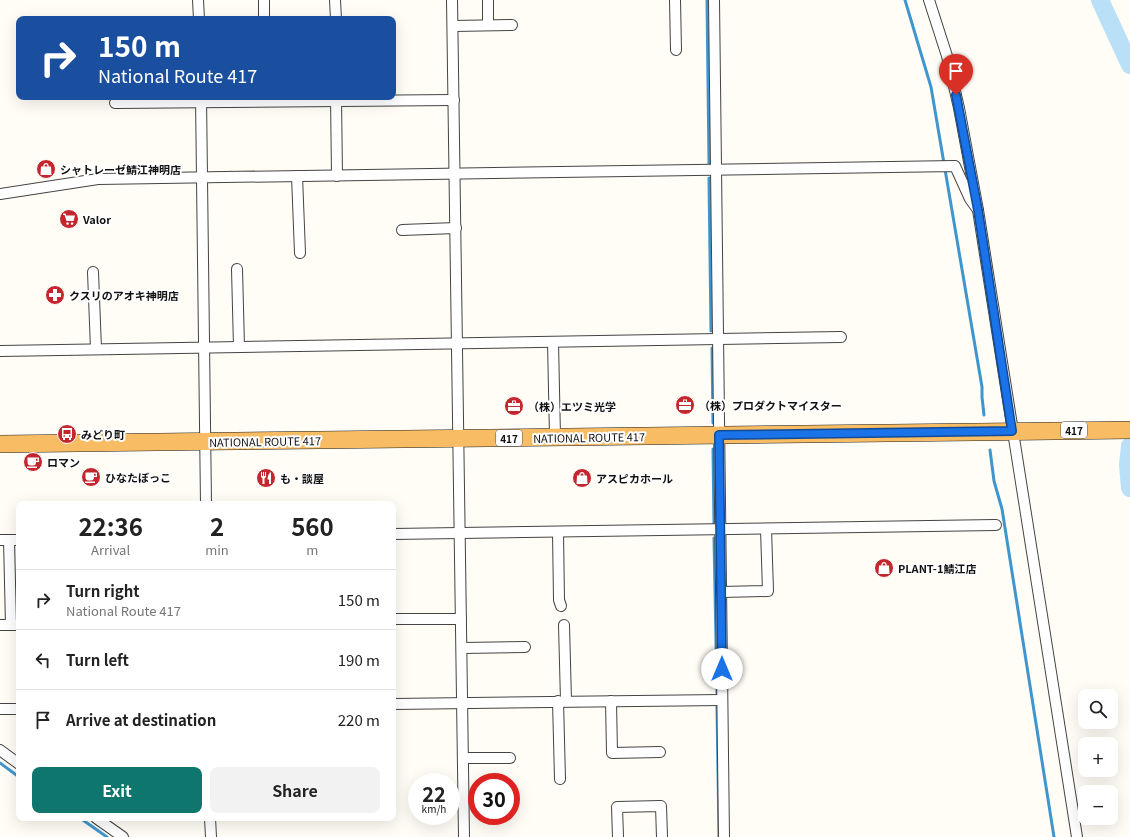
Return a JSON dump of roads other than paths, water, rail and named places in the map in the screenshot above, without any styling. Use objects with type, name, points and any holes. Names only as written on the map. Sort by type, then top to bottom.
[{"type":"highway","name":"NATIONAL ROUTE 417","points":[[0,444],[1130,430]]},
{"type":"street","points":[[198,0],[199,16]]},
{"type":"street","points":[[264,0],[264,16]]},
{"type":"street","points":[[335,0],[336,16]]},
{"type":"street","points":[[452,0],[464,837]]},
{"type":"street","points":[[488,0],[488,25]]},
{"type":"street","points":[[675,0],[676,50]]},
{"type":"street","points":[[714,0],[724,837]]},
{"type":"street","points":[[929,0],[947,56],[959,108],[978,210],[1077,837]]},
{"type":"street","points":[[453,26],[512,25]]},
{"type":"street","points":[[115,103],[201,100],[206,501]]},
{"type":"street","points":[[336,100],[337,176]]},
{"type":"street","points":[[396,100],[454,100]]},
{"type":"street","points":[[0,194],[98,179],[955,166],[970,199],[978,210]]},
{"type":"street","points":[[297,176],[300,253]]},
{"type":"street","points":[[402,230],[456,228]]},
{"type":"street","points":[[237,269],[238,347]]},
{"type":"street","points":[[94,272],[96,349]]},
{"type":"street","points":[[0,351],[841,337]]},
{"type":"street","points":[[553,342],[555,437]]},
{"type":"street","points":[[396,534],[996,525]]},
{"type":"street","points":[[721,592],[768,591],[766,529]]},
{"type":"street","points":[[558,532],[559,600],[561,606]]},
{"type":"street","points":[[0,625],[15,625],[9,540]]},
{"type":"street","points":[[396,619],[461,618]]},
{"type":"street","points":[[560,779],[564,625]]},
{"type":"street","points":[[462,648],[525,648]]},
{"type":"street","points":[[396,704],[722,700]]},
{"type":"street","points":[[610,701],[612,753],[660,752]]},
{"type":"street","points":[[0,709],[16,709]]},
{"type":"street","points":[[0,750],[16,762]]},
{"type":"street","points":[[463,758],[510,758]]},
{"type":"street","points":[[618,837],[617,807],[662,806],[662,837]]},
{"type":"street","points":[[100,821],[123,837]]},
{"type":"street","points":[[210,821],[211,837]]},
{"type":"waterway","points":[[707,0],[709,164]]},
{"type":"waterway","points":[[905,0],[931,87],[982,387],[984,415]]},
{"type":"waterway","points":[[1100,0],[1130,65]]},
{"type":"waterway","points":[[709,178],[711,331]]},
{"type":"waterway","points":[[712,348],[713,423]]},
{"type":"waterway","points":[[1130,446],[1128,465],[1130,488]]},
{"type":"waterway","points":[[713,449],[714,523]]},
{"type":"waterway","points":[[990,450],[994,481],[1002,509],[1054,837]]},
{"type":"waterway","points":[[714,538],[717,693]]},
{"type":"waterway","points":[[717,706],[719,837]]},
{"type":"waterway","points":[[0,763],[16,775]]},
{"type":"waterway","points":[[84,821],[107,837]]},
{"type":"place","name":"シャトレーゼ鯖江神明店","points":[[46,169]]},
{"type":"place","name":"Valor","points":[[69,219]]},
{"type":"place","name":"クスリのアオキ神明店","points":[[55,295]]},
{"type":"place","name":"（株）プロダクトマイスター","points":[[685,405]]},
{"type":"place","name":"（株）エツミ光学","points":[[514,406]]},
{"type":"place","name":"みどり町","points":[[67,434]]},
{"type":"place","name":"ロマン","points":[[33,462]]},
{"type":"place","name":"ひなたぼっこ","points":[[91,477]]},
{"type":"place","name":"も・談屋","points":[[266,478]]},
{"type":"place","name":"アスピカホール","points":[[582,478]]},
{"type":"place","name":"PLANT-1鯖江店","points":[[884,568]]}]
